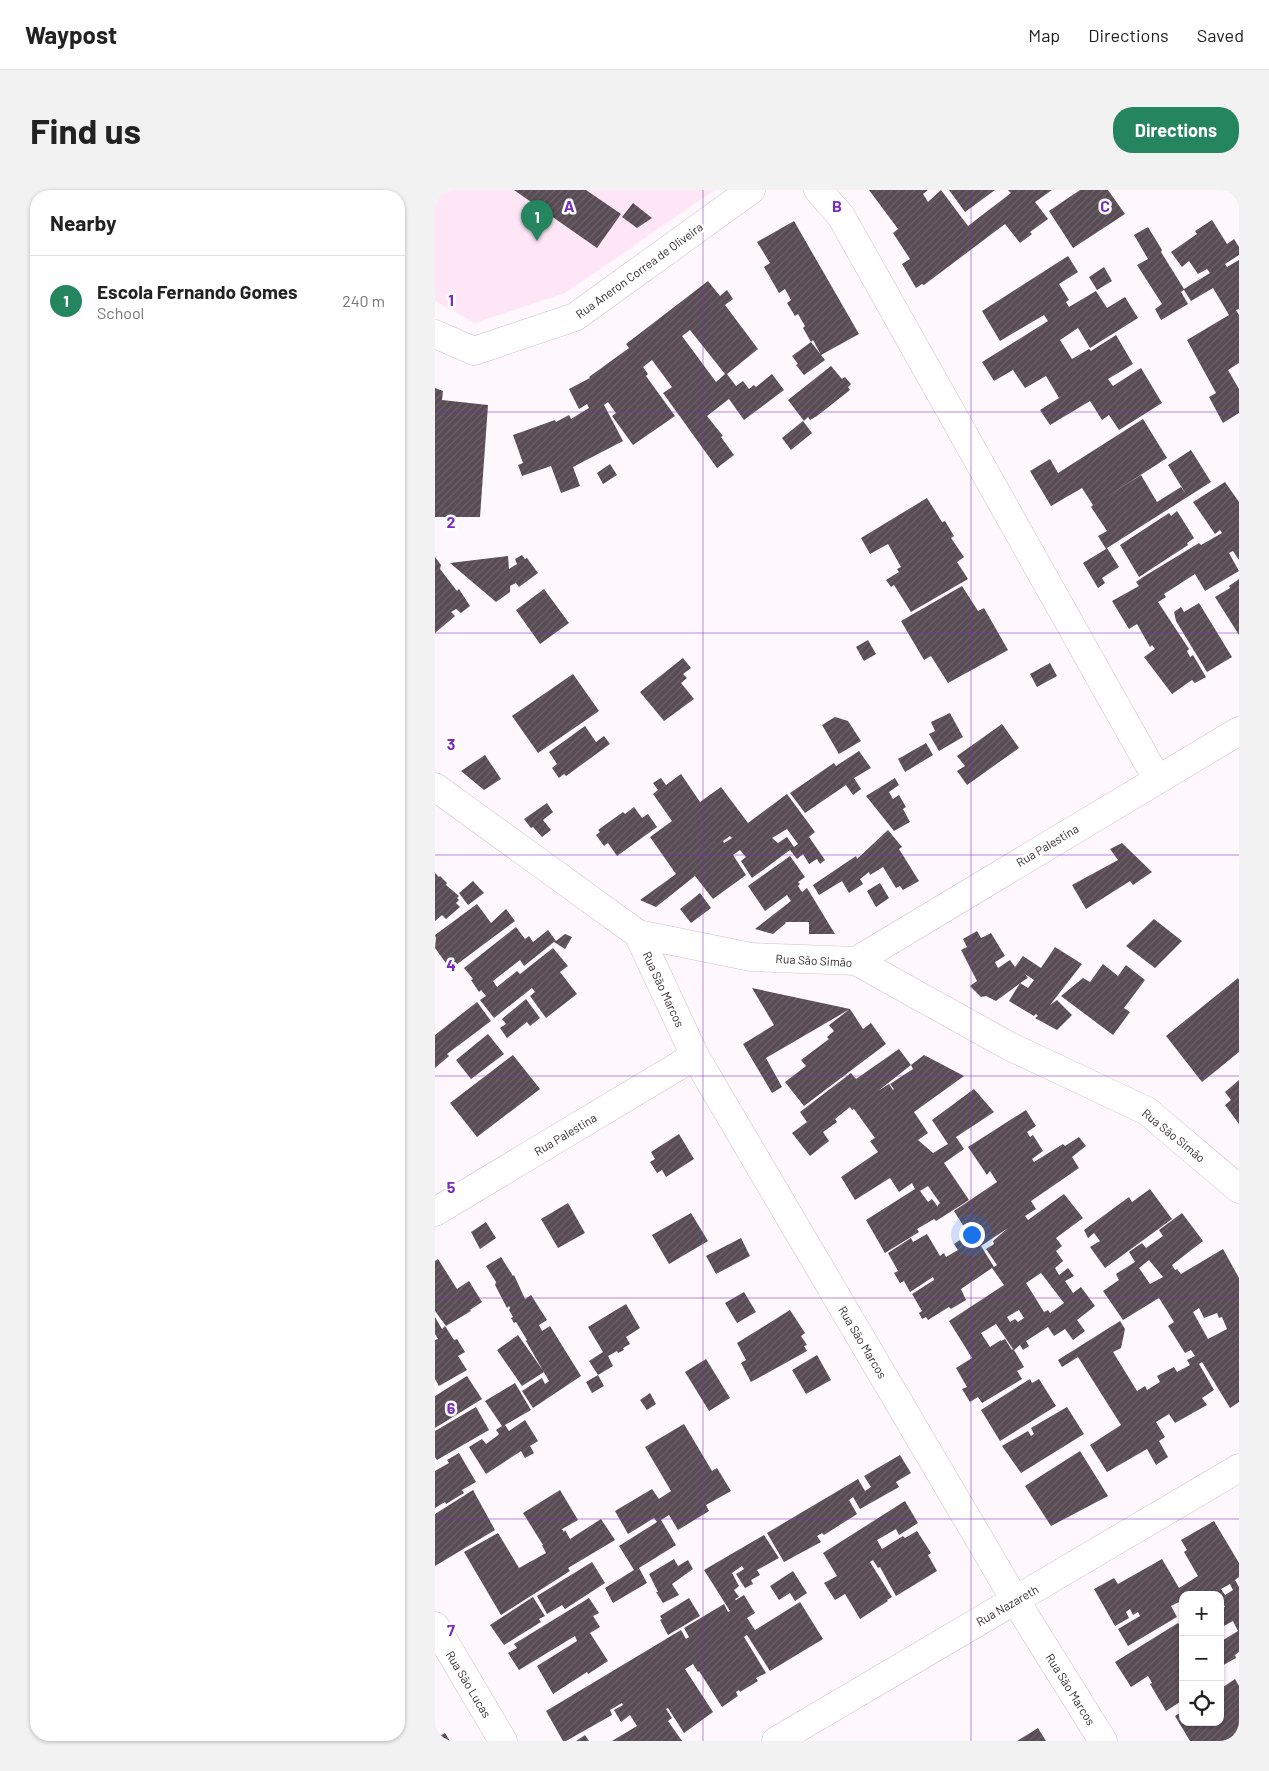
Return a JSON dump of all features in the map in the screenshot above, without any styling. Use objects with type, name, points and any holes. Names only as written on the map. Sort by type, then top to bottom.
[{"type":"street","name":"Rua Aneron Correa de Oliveira","points":[[435,334],[474,351],[575,317],[751,190]]},
{"type":"street","points":[[818,190],[841,216],[1157,779]]},
{"type":"street","name":"Rua Palestina","points":[[856,961],[1239,731]]},
{"type":"street","name":"Rua São Simão","points":[[435,787],[638,934],[751,956],[856,961],[1009,1046],[1147,1111],[1239,1189]]},
{"type":"street","name":"Rua São Marcos","points":[[638,934],[695,1056],[1015,1600],[1103,1741]]},
{"type":"street","name":"Rua Palestina","points":[[435,1212],[695,1056]]},
{"type":"street","name":"Rua Nazareth","points":[[776,1741],[1239,1468]]},
{"type":"street","name":"Rua São Lucas","points":[[435,1626],[503,1741]]},
{"type":"shaded area","points":[[435,190],[715,190],[565,293],[475,323],[435,301]]},
{"type":"building","points":[[514,190],[586,190],[621,214],[597,248]]},
{"type":"building","points":[[869,190],[928,190],[923,194],[928,202],[941,190],[968,226],[1011,193],[1008,190],[1052,190],[1035,202],[1048,219],[1030,232],[1032,234],[1020,243],[1005,224],[924,285],[922,284],[916,288],[902,264],[910,259],[893,233],[898,229]]},
{"type":"building","points":[[949,190],[995,190],[965,212]]},
{"type":"building","points":[[1080,190],[1108,190],[1125,214],[1073,248],[1049,211]]},
{"type":"building","points":[[633,203],[652,218],[637,228],[622,217]]},
{"type":"building","points":[[1212,220],[1227,244],[1234,239],[1239,247],[1239,255],[1225,264],[1227,267],[1239,260],[1239,309],[1236,310],[1239,315],[1239,363],[1228,370],[1239,389],[1239,413],[1223,423],[1209,397],[1216,393],[1187,340],[1229,315],[1213,288],[1191,301],[1184,290],[1181,292],[1188,304],[1161,320],[1155,309],[1162,304],[1137,265],[1148,259],[1134,235],[1148,227],[1184,289],[1210,273],[1207,269],[1198,274],[1189,261],[1182,267],[1171,252],[1197,234],[1195,231]]},
{"type":"building","points":[[794,221],[859,334],[821,355],[813,340],[811,342],[803,328],[805,326],[798,314],[795,316],[787,303],[791,300],[785,289],[779,293],[764,267],[770,263],[757,242]]},
{"type":"building","points":[[1068,256],[1078,272],[1059,284],[1069,300],[1066,302],[1069,307],[1096,291],[1107,308],[1125,297],[1138,318],[1090,348],[1078,328],[1060,340],[1072,359],[1089,349],[1091,351],[1116,335],[1133,364],[1108,379],[1113,386],[1141,368],[1162,403],[1119,430],[1109,415],[1102,420],[1090,401],[1050,425],[1040,410],[1059,398],[1046,376],[1025,388],[1013,370],[994,381],[982,362],[1048,321],[1044,315],[1000,341],[982,311]]},
{"type":"building","points":[[1104,267],[1112,281],[1097,290],[1089,277]]},
{"type":"building","points":[[708,281],[720,296],[727,290],[733,299],[725,305],[758,349],[727,374],[736,386],[743,381],[749,389],[754,385],[756,387],[772,374],[784,390],[744,420],[729,399],[707,416],[723,436],[721,437],[734,455],[717,468],[663,393],[672,387],[652,360],[643,367],[648,374],[646,376],[675,416],[633,445],[612,416],[616,413],[608,402],[604,405],[623,441],[573,467],[580,486],[561,493],[551,466],[522,476],[518,465],[523,463],[513,435],[555,420],[556,422],[569,415],[571,419],[589,408],[587,404],[579,409],[569,389],[590,378],[629,348],[626,344]],"holes":[[[690,330],[725,374],[716,382],[682,336]]]},
{"type":"building","points":[[811,342],[825,360],[804,375],[792,356]]},
{"type":"building","points":[[831,366],[842,379],[845,377],[851,384],[848,387],[850,390],[817,416],[810,420],[808,417],[804,421],[788,400]]},
{"type":"building","points":[[435,388],[443,391],[442,400],[488,405],[480,517],[435,517]]},
{"type":"building","points":[[1143,419],[1167,458],[1100,501],[1141,475],[1157,502],[1181,487],[1186,494],[1168,465],[1191,450],[1211,482],[1107,548],[1119,567],[1102,578],[1105,583],[1098,588],[1083,563],[1106,549],[1098,536],[1107,531],[1091,507],[1093,505],[1082,488],[1051,506],[1030,471],[1050,459],[1058,473]]},
{"type":"building","points":[[803,421],[812,433],[791,450],[782,438]]},
{"type":"building","points":[[610,464],[617,475],[603,484],[597,473]]},
{"type":"building","points":[[1225,482],[1239,502],[1239,560],[1233,551],[1229,553],[1239,571],[1205,591],[1195,574],[1164,594],[1166,597],[1158,602],[1189,649],[1187,651],[1190,657],[1193,655],[1206,677],[1195,683],[1192,680],[1172,694],[1144,657],[1155,649],[1152,645],[1150,647],[1137,624],[1129,629],[1112,601],[1139,586],[1136,582],[1143,577],[1199,543],[1201,545],[1222,533],[1220,530],[1215,534],[1193,502]]},
{"type":"building","points":[[927,498],[942,522],[945,521],[954,536],[951,538],[964,557],[957,562],[968,579],[911,612],[894,585],[891,587],[886,580],[899,572],[897,569],[901,567],[888,544],[870,554],[861,538]]},
{"type":"building","points":[[1177,511],[1194,538],[1187,543],[1188,545],[1139,577],[1120,545],[1169,513],[1171,516]]},
{"type":"building","points":[[522,555],[525,559],[527,558],[538,573],[519,587],[516,583],[510,586],[510,592],[496,602],[450,563],[508,556],[509,569],[517,564],[515,559]]},
{"type":"building","points":[[435,557],[441,565],[440,569],[457,591],[459,589],[470,606],[461,613],[456,609],[451,612],[455,616],[435,633]]},
{"type":"building","points":[[1239,579],[1239,635],[1215,597],[1230,588],[1229,586]]},
{"type":"building","points":[[962,586],[978,611],[984,608],[1008,650],[948,683],[931,656],[924,660],[901,621]]},
{"type":"building","points":[[544,589],[569,623],[540,644],[516,610]]},
{"type":"building","points":[[1199,603],[1232,657],[1207,672],[1176,621],[1174,612],[1181,607],[1184,612]]},
{"type":"building","points":[[868,640],[876,654],[864,661],[856,647]]},
{"type":"building","points":[[683,658],[691,668],[683,674],[687,678],[681,683],[694,699],[664,721],[640,692]]},
{"type":"building","points":[[1050,663],[1057,676],[1037,687],[1030,674]]},
{"type":"building","points":[[573,674],[599,711],[538,753],[512,716]]},
{"type":"building","points":[[950,713],[963,737],[939,751],[929,734],[935,731],[931,722]]},
{"type":"building","points":[[835,717],[848,721],[861,741],[839,754],[822,725]]},
{"type":"building","points":[[1002,724],[1019,748],[967,785],[957,771],[965,766],[957,756]]},
{"type":"building","points":[[585,726],[596,742],[604,736],[610,744],[566,776],[564,774],[559,778],[552,768],[557,764],[549,752]]},
{"type":"building","points":[[926,743],[933,755],[905,772],[898,759]]},
{"type":"building","points":[[859,751],[871,768],[854,778],[861,789],[853,795],[846,785],[805,813],[790,793],[834,763],[836,766]]},
{"type":"building","points":[[485,755],[501,779],[484,790],[461,771]]},
{"type":"building","points":[[681,774],[700,802],[721,787],[748,823],[787,794],[815,832],[809,837],[825,860],[820,864],[817,859],[809,864],[803,854],[797,859],[790,850],[752,878],[741,861],[746,857],[740,850],[733,855],[746,875],[713,899],[695,876],[656,907],[640,900],[676,874],[650,837],[672,821],[653,794],[658,790],[653,783],[661,778],[666,785]],"holes":[[[787,829],[798,844],[794,847],[787,837],[778,843],[772,838]],[[730,836],[732,838],[724,843],[723,841]]]},
{"type":"building","points":[[895,778],[899,785],[889,792],[893,799],[899,795],[906,807],[903,809],[910,822],[894,831],[866,796]]},
{"type":"building","points":[[547,803],[553,812],[543,820],[551,830],[542,837],[524,819]]},
{"type":"building","points":[[634,807],[642,818],[648,814],[657,827],[617,856],[608,843],[604,846],[596,835],[600,832],[598,830],[623,812],[625,814]]},
{"type":"building","points":[[888,830],[902,847],[899,849],[919,881],[903,890],[900,886],[896,888],[883,867],[870,875],[869,872],[860,879],[863,884],[849,893],[842,881],[819,895],[813,885],[856,856],[857,859]]},
{"type":"building","points":[[1122,843],[1152,872],[1133,885],[1130,881],[1086,909],[1072,885],[1118,860],[1110,849]]},
{"type":"building","points":[[790,856],[805,877],[798,882],[800,884],[798,886],[802,892],[807,888],[835,934],[809,934],[809,922],[785,922],[773,934],[755,929],[791,901],[787,895],[765,911],[748,886]]},
{"type":"building","points":[[435,873],[459,896],[457,898],[459,900],[456,903],[460,907],[446,919],[442,915],[435,921]]},
{"type":"building","points":[[473,881],[484,893],[468,905],[459,893]]},
{"type":"building","points":[[880,883],[889,898],[876,907],[867,891]]},
{"type":"building","points":[[700,893],[711,908],[691,923],[680,909]]},
{"type":"building","points":[[477,904],[491,923],[506,909],[515,921],[456,965],[454,962],[448,966],[435,948],[435,935]]},
{"type":"building","points":[[1154,919],[1182,941],[1155,968],[1126,946]]},
{"type":"building","points":[[516,927],[525,939],[529,936],[533,942],[548,930],[556,941],[565,934],[572,937],[565,949],[554,942],[524,966],[520,960],[493,981],[497,987],[517,971],[520,974],[553,948],[568,966],[560,972],[577,994],[546,1018],[530,996],[535,992],[532,988],[494,1018],[480,1000],[486,996],[481,990],[479,992],[471,980],[473,979],[464,968]]},
{"type":"building","points":[[977,931],[981,938],[991,933],[1005,956],[995,962],[998,968],[1010,960],[1015,967],[1023,956],[1041,968],[1055,947],[1082,964],[1050,1005],[1057,1000],[1072,1015],[1057,1030],[1035,1018],[1038,1016],[1036,1014],[1034,1016],[1009,1001],[1020,983],[996,1001],[986,996],[981,997],[970,986],[977,981],[961,950],[967,947],[963,939]],"holes":[[[1025,974],[1034,980],[1028,988],[1020,983],[1028,978]]]},
{"type":"building","points":[[1103,964],[1118,976],[1126,965],[1145,980],[1124,1008],[1130,1012],[1113,1035],[1061,996],[1083,978],[1090,982]]},
{"type":"building","points":[[1238,978],[1239,1052],[1202,1082],[1166,1036]]},
{"type":"building","points":[[752,988],[850,1009],[766,1058],[782,1087],[772,1093],[743,1044],[774,1025]]},
{"type":"building","points":[[526,999],[540,1018],[530,1026],[527,1022],[507,1038],[500,1028],[506,1024],[502,1019]]},
{"type":"building","points":[[477,1002],[491,1021],[447,1054],[449,1056],[435,1068],[435,1035]]},
{"type":"building","points":[[850,1009],[863,1029],[871,1023],[886,1044],[804,1106],[785,1082],[806,1066],[801,1060],[829,1039],[827,1037],[834,1031],[829,1025]]},
{"type":"building","points":[[488,1034],[504,1054],[471,1079],[456,1060]]},
{"type":"building","points":[[899,1049],[911,1065],[924,1055],[964,1076],[914,1112],[928,1133],[918,1140],[933,1153],[948,1144],[932,1120],[974,1089],[994,1112],[956,1137],[964,1149],[944,1163],[969,1200],[936,1221],[934,1219],[917,1229],[919,1232],[885,1253],[866,1220],[915,1189],[912,1183],[899,1192],[890,1178],[855,1200],[841,1177],[878,1152],[870,1141],[875,1138],[854,1109],[852,1110],[850,1107],[835,1119],[837,1122],[823,1132],[829,1141],[810,1156],[792,1133],[807,1122],[800,1112],[851,1073],[856,1079]],"holes":[[[911,1065],[913,1069],[890,1084],[893,1090],[889,1084],[878,1091]],[[928,1186],[940,1203],[938,1207],[932,1199],[928,1202],[920,1191]]]},
{"type":"building","points":[[513,1055],[540,1089],[477,1137],[450,1103]]},
{"type":"building","points":[[1239,1080],[1239,1124],[1225,1105],[1231,1100],[1225,1092]]},
{"type":"building","points":[[1026,1110],[1036,1126],[1027,1132],[1030,1137],[1033,1135],[1043,1151],[1032,1159],[1034,1162],[1063,1144],[1065,1146],[1079,1137],[1086,1146],[1072,1157],[1079,1168],[1031,1201],[1036,1209],[1025,1216],[1028,1220],[1064,1194],[1083,1218],[1056,1238],[1062,1246],[1056,1251],[1063,1261],[1055,1268],[1059,1275],[1068,1268],[1074,1276],[1065,1281],[1073,1293],[1081,1287],[1095,1306],[1077,1320],[1085,1331],[1073,1340],[1065,1329],[1054,1336],[1048,1327],[1026,1341],[1029,1346],[1023,1350],[1020,1345],[1014,1350],[1024,1367],[1017,1371],[1022,1379],[982,1403],[978,1397],[970,1402],[962,1389],[967,1387],[956,1368],[972,1358],[949,1321],[1004,1285],[992,1268],[961,1289],[966,1300],[951,1309],[949,1307],[928,1320],[926,1317],[922,1319],[919,1313],[922,1311],[912,1294],[934,1280],[933,1277],[910,1292],[904,1281],[900,1283],[894,1273],[898,1271],[888,1253],[911,1238],[913,1242],[927,1234],[940,1256],[944,1253],[946,1257],[958,1250],[954,1244],[967,1235],[964,1231],[966,1230],[954,1211],[997,1182],[990,1171],[987,1175],[968,1147]],"holes":[[[1008,1228],[993,1241],[994,1244],[986,1249],[997,1265],[994,1267],[981,1246]],[[1041,1273],[1064,1303],[1050,1313],[1048,1310],[1044,1312],[1026,1283]],[[1019,1310],[1024,1318],[1018,1322],[1015,1319],[1010,1322],[1007,1317]],[[996,1324],[1013,1349],[1005,1339],[990,1347],[981,1333]]]},
{"type":"building","points":[[679,1134],[694,1159],[666,1177],[662,1170],[657,1173],[650,1162],[655,1159],[651,1152]]},
{"type":"building","points":[[1150,1189],[1172,1219],[1105,1268],[1090,1247],[1100,1241],[1094,1233],[1088,1238],[1084,1230],[1129,1197],[1132,1202]]},
{"type":"building","points":[[568,1203],[585,1233],[558,1248],[541,1219]]},
{"type":"building","points":[[691,1213],[708,1241],[669,1264],[652,1235]]},
{"type":"building","points":[[1182,1213],[1203,1241],[1172,1265],[1181,1274],[1223,1249],[1239,1278],[1239,1402],[1230,1408],[1202,1362],[1199,1364],[1214,1390],[1202,1398],[1207,1405],[1175,1423],[1169,1414],[1156,1422],[1165,1437],[1159,1441],[1168,1457],[1156,1465],[1147,1449],[1107,1472],[1090,1445],[1121,1425],[1078,1357],[1062,1367],[1058,1360],[1120,1321],[1125,1329],[1121,1348],[1113,1352],[1137,1391],[1145,1386],[1147,1390],[1160,1382],[1157,1376],[1174,1367],[1177,1372],[1190,1365],[1187,1360],[1195,1356],[1191,1350],[1185,1353],[1168,1326],[1174,1322],[1159,1298],[1123,1320],[1103,1291],[1119,1280],[1116,1274],[1135,1262],[1129,1252],[1142,1243],[1146,1248],[1163,1236],[1159,1230]],"holes":[[[1149,1260],[1163,1277],[1150,1284],[1139,1268]],[[1199,1308],[1204,1318],[1217,1313],[1219,1318],[1222,1317],[1227,1329],[1208,1339],[1193,1312]]]},
{"type":"building","points":[[486,1222],[496,1238],[480,1249],[471,1232]]},
{"type":"building","points":[[741,1238],[750,1256],[716,1274],[706,1256]]},
{"type":"building","points":[[501,1257],[514,1275],[525,1299],[531,1295],[547,1320],[539,1325],[542,1331],[550,1326],[581,1376],[533,1408],[522,1391],[542,1378],[545,1384],[549,1381],[527,1340],[516,1322],[514,1323],[511,1318],[513,1317],[509,1310],[510,1308],[509,1306],[507,1308],[495,1285],[496,1282],[486,1266]]},
{"type":"building","points":[[438,1259],[457,1289],[469,1281],[482,1302],[446,1326],[435,1311],[435,1261]]},
{"type":"building","points":[[744,1292],[756,1312],[737,1323],[725,1303]]},
{"type":"building","points":[[626,1304],[640,1328],[626,1337],[630,1344],[623,1348],[624,1350],[618,1353],[617,1351],[608,1356],[613,1366],[598,1375],[589,1361],[603,1352],[588,1327]]},
{"type":"building","points":[[790,1310],[805,1333],[801,1336],[807,1345],[804,1346],[807,1351],[751,1382],[741,1363],[746,1360],[737,1343]]},
{"type":"building","points":[[435,1317],[442,1329],[445,1326],[454,1340],[457,1339],[465,1352],[458,1356],[467,1370],[439,1386],[435,1379],[435,1340],[438,1339],[435,1334]]},
{"type":"building","points":[[518,1335],[544,1372],[522,1386],[497,1350]]},
{"type":"building","points":[[817,1355],[831,1380],[806,1394],[792,1370]]},
{"type":"building","points":[[706,1359],[730,1398],[709,1411],[685,1372]]},
{"type":"building","points":[[598,1375],[604,1386],[592,1393],[586,1382]]},
{"type":"building","points":[[467,1376],[482,1399],[435,1428],[435,1396]]},
{"type":"building","points":[[1030,1379],[1032,1383],[1039,1379],[1056,1406],[1000,1441],[981,1410]]},
{"type":"building","points":[[515,1383],[531,1410],[505,1425],[509,1431],[525,1420],[538,1441],[530,1446],[534,1453],[525,1458],[521,1451],[486,1474],[469,1447],[482,1439],[486,1444],[499,1434],[496,1430],[502,1426],[485,1401]]},
{"type":"building","points":[[650,1393],[656,1404],[647,1410],[640,1400]]},
{"type":"building","points":[[476,1407],[489,1430],[437,1460],[435,1457],[435,1431]]},
{"type":"building","points":[[1067,1407],[1084,1434],[1021,1473],[1002,1446],[1028,1431],[1031,1436],[1034,1434],[1031,1428]]},
{"type":"building","points":[[684,1424],[712,1471],[717,1468],[731,1491],[706,1505],[709,1511],[678,1530],[669,1515],[661,1520],[676,1545],[639,1568],[647,1583],[613,1603],[605,1588],[634,1570],[619,1546],[657,1522],[654,1518],[628,1534],[615,1511],[652,1489],[659,1499],[671,1491],[645,1447]]},
{"type":"building","points":[[1080,1451],[1108,1496],[1051,1526],[1025,1486]]},
{"type":"building","points":[[459,1453],[476,1482],[462,1490],[464,1493],[446,1504],[445,1502],[435,1508],[435,1471],[449,1463],[447,1460]]},
{"type":"building","points":[[900,1455],[911,1473],[896,1482],[899,1487],[860,1509],[853,1497],[849,1500],[857,1514],[824,1535],[822,1533],[817,1536],[821,1542],[784,1562],[767,1533],[858,1479],[865,1491],[871,1487],[864,1476]]},
{"type":"building","points":[[473,1490],[495,1530],[435,1566],[435,1514]]},
{"type":"building","points":[[560,1490],[578,1520],[562,1529],[564,1532],[565,1530],[570,1539],[601,1519],[615,1540],[568,1568],[570,1571],[501,1615],[464,1552],[498,1533],[519,1568],[546,1553],[523,1513]]},
{"type":"building","points":[[905,1501],[918,1523],[899,1535],[896,1529],[877,1540],[882,1549],[903,1536],[905,1538],[917,1531],[931,1553],[928,1555],[937,1571],[896,1596],[880,1567],[878,1568],[873,1560],[870,1562],[892,1597],[860,1619],[845,1594],[835,1600],[824,1583],[837,1576],[823,1553]]},
{"type":"building","points":[[1214,1521],[1239,1563],[1239,1577],[1235,1580],[1239,1587],[1239,1652],[1235,1655],[1236,1658],[1224,1665],[1224,1640],[1238,1631],[1233,1621],[1224,1626],[1224,1594],[1225,1595],[1233,1590],[1230,1584],[1221,1589],[1222,1591],[1179,1591],[1179,1602],[1171,1606],[1177,1617],[1128,1646],[1118,1629],[1140,1616],[1138,1612],[1133,1615],[1130,1609],[1126,1612],[1129,1618],[1115,1626],[1094,1589],[1114,1578],[1118,1584],[1162,1559],[1179,1588],[1198,1576],[1184,1552],[1187,1550],[1181,1540]]},
{"type":"building","points":[[764,1535],[779,1558],[757,1570],[760,1575],[751,1580],[753,1584],[745,1588],[736,1574],[744,1569],[742,1566],[732,1573],[739,1586],[734,1590],[739,1597],[735,1599],[744,1595],[755,1613],[747,1618],[755,1630],[800,1602],[823,1639],[770,1671],[747,1635],[744,1637],[766,1673],[756,1678],[758,1681],[740,1692],[739,1690],[736,1692],[738,1696],[722,1707],[693,1664],[685,1669],[713,1712],[684,1733],[668,1708],[666,1709],[672,1718],[668,1721],[682,1741],[612,1741],[637,1726],[630,1715],[621,1722],[614,1710],[623,1705],[622,1703],[610,1710],[612,1715],[563,1741],[546,1711],[681,1630],[686,1639],[689,1637],[684,1628],[724,1604],[728,1612],[730,1611],[704,1570]]},
{"type":"building","points":[[674,1559],[678,1566],[688,1560],[693,1569],[672,1584],[679,1595],[663,1603],[656,1592],[658,1592],[649,1574]]},
{"type":"building","points":[[592,1562],[605,1583],[565,1609],[562,1605],[547,1614],[537,1596]]},
{"type":"building","points":[[793,1571],[807,1593],[795,1601],[790,1593],[779,1600],[770,1586]]},
{"type":"building","points":[[533,1597],[545,1616],[539,1619],[541,1622],[504,1645],[490,1625]]},
{"type":"building","points":[[589,1598],[599,1613],[593,1616],[600,1627],[590,1633],[608,1661],[553,1694],[537,1666],[577,1641],[575,1636],[519,1670],[508,1653],[517,1648],[514,1644]]},
{"type":"building","points":[[689,1598],[700,1616],[668,1635],[660,1620],[662,1619],[660,1616]]},
{"type":"building","points":[[1178,1623],[1179,1703],[1166,1711],[1150,1684],[1152,1683],[1148,1676],[1131,1687],[1115,1662]]},
{"type":"building","points":[[1235,1679],[1239,1686],[1239,1741],[1190,1741],[1181,1726],[1224,1726],[1224,1686]]},
{"type":"building","points":[[1179,1714],[1179,1723],[1175,1716]]},
{"type":"building","points":[[1038,1728],[1046,1741],[1017,1741]]},
{"type":"building","points":[[445,1733],[450,1741],[435,1741],[435,1739]]},
{"type":"building","points":[[585,1735],[589,1741],[576,1741]]},
{"type":"place","name":"Escola Fernando Gomes","points":[[537,241]]}]
